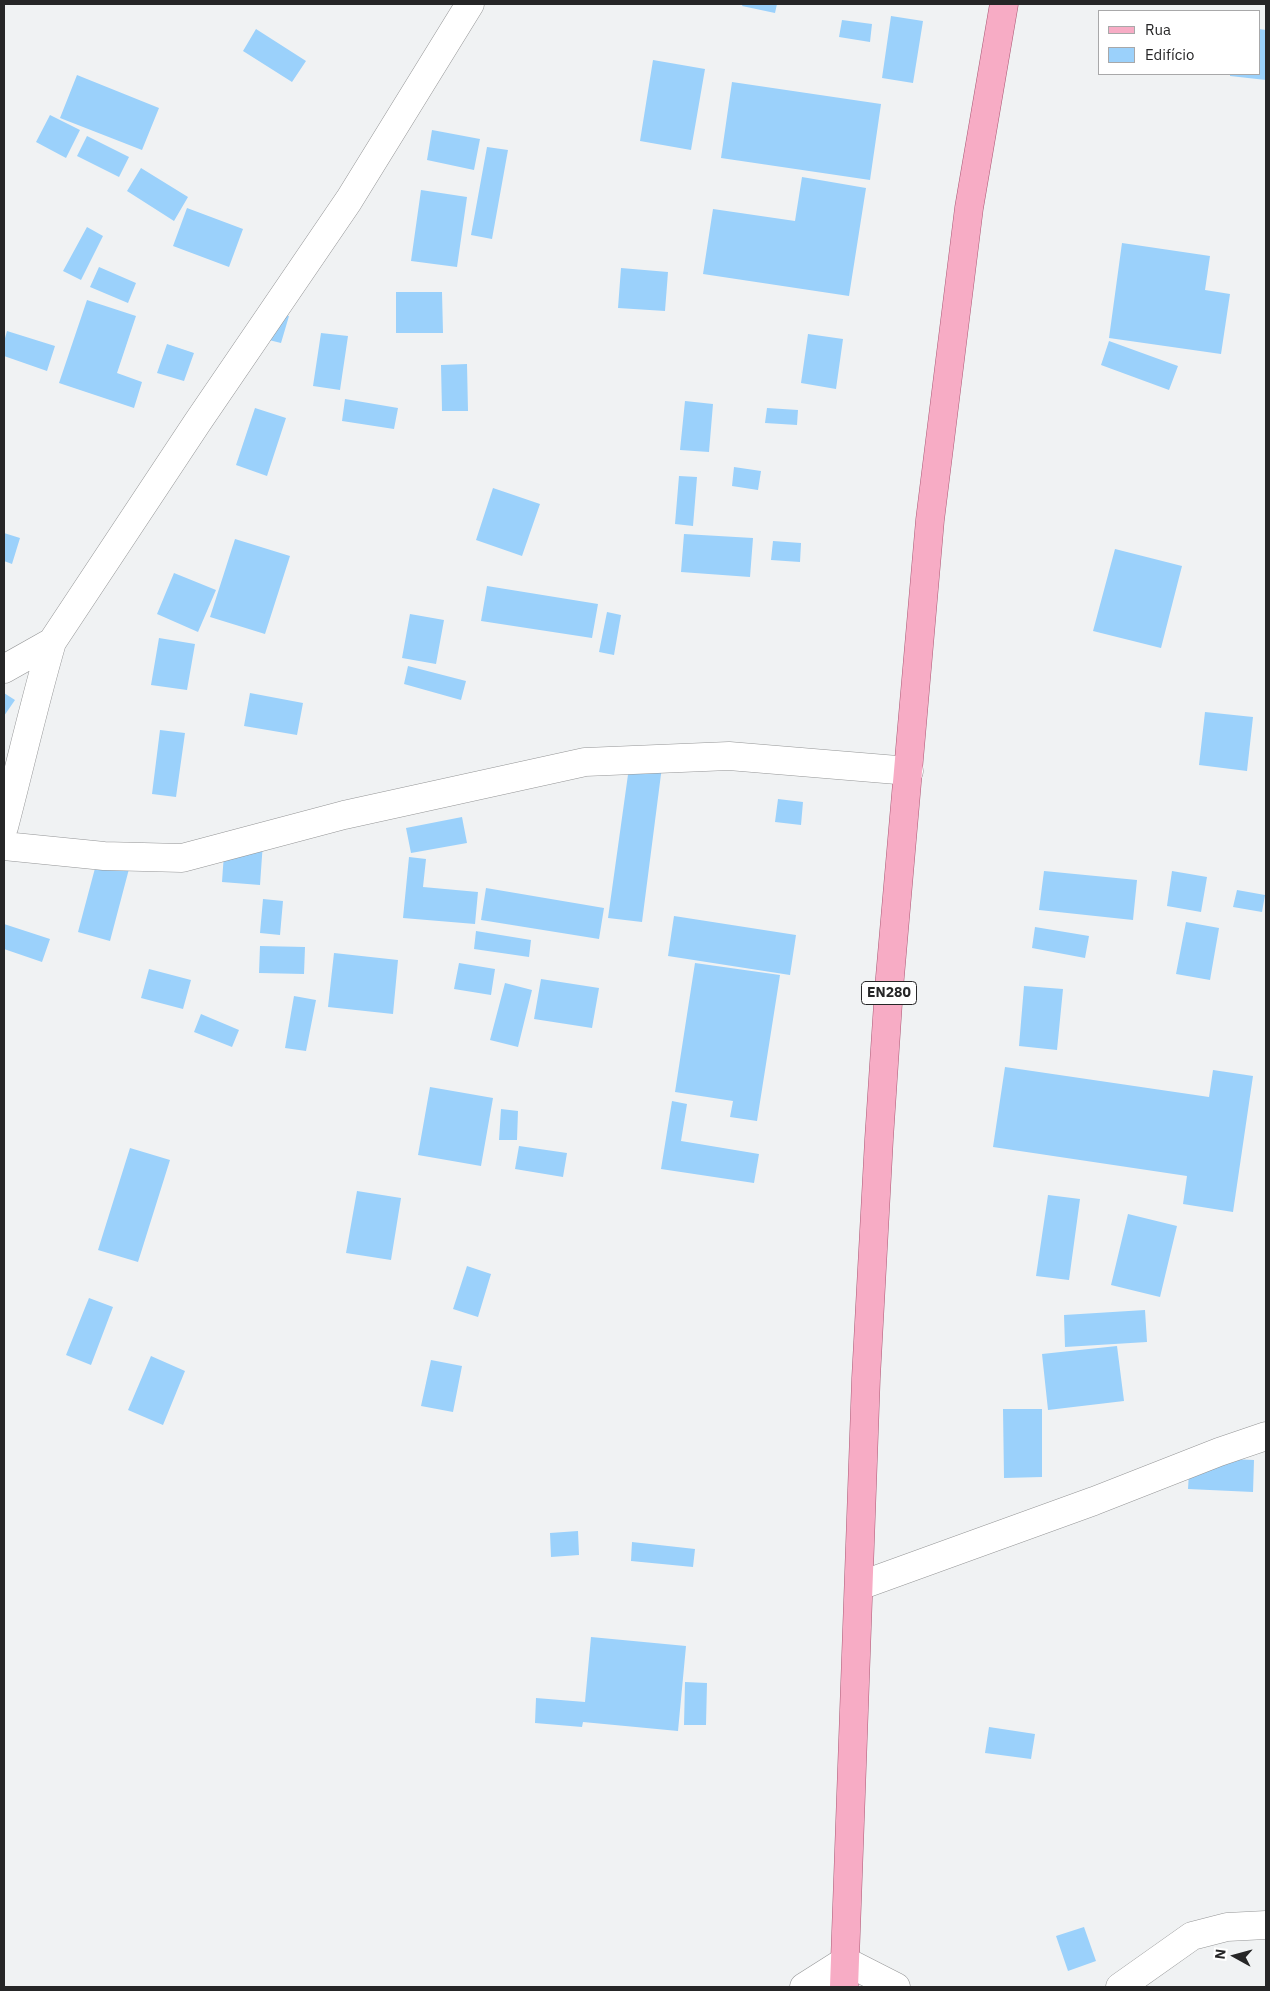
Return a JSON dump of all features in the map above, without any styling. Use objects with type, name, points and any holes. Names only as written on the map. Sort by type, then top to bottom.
[{"type":"main road","name":"EN280","points":[[844,1987],[866,1378],[879,1139],[890,988],[934,491],[969,208],[1004,4]]},
{"type":"street","points":[[4,828],[32,710],[52,642],[203,415],[350,200],[470,4]]},
{"type":"street","points":[[4,669],[52,642]]},
{"type":"street","points":[[4,846],[104,856],[182,858],[344,815],[585,762],[729,756],[909,771]]},
{"type":"street","points":[[859,1586],[1094,1501],[1219,1452],[1266,1436]]},
{"type":"street","points":[[1120,1987],[1192,1936],[1227,1927],[1266,1925]]},
{"type":"street","points":[[804,1987],[845,1960],[896,1987]]},
{"type":"building","points":[[743,4],[777,4],[775,13],[742,6]]},
{"type":"building","points":[[891,16],[923,21],[913,83],[882,78]]},
{"type":"building","points":[[842,20],[872,24],[870,42],[839,37]]},
{"type":"building","points":[[256,29],[306,61],[292,82],[243,51]]},
{"type":"building","points":[[1260,29],[1266,30],[1266,80],[1230,76],[1260,75]]},
{"type":"building","points":[[653,60],[705,69],[691,150],[640,141]]},
{"type":"building","points":[[77,75],[159,108],[142,150],[60,118]]},
{"type":"building","points":[[732,82],[881,104],[870,180],[721,158]]},
{"type":"building","points":[[50,115],[80,130],[66,158],[36,142]]},
{"type":"building","points":[[432,130],[480,139],[474,170],[427,160]]},
{"type":"building","points":[[87,136],[129,157],[119,177],[77,156]]},
{"type":"building","points":[[487,147],[508,150],[492,239],[471,235]]},
{"type":"building","points":[[141,168],[188,197],[174,221],[127,191]]},
{"type":"building","points":[[802,177],[866,188],[849,296],[703,274],[713,209],[795,221]]},
{"type":"building","points":[[421,190],[467,197],[457,267],[411,261]]},
{"type":"building","points":[[187,208],[243,229],[229,267],[173,246]]},
{"type":"building","points":[[87,227],[103,236],[81,280],[63,271]]},
{"type":"building","points":[[1122,243],[1210,256],[1205,290],[1230,294],[1221,354],[1109,338]]},
{"type":"building","points":[[99,267],[136,283],[128,303],[90,287]]},
{"type":"building","points":[[621,268],[668,272],[665,311],[618,308]]},
{"type":"building","points":[[396,292],[442,292],[443,333],[396,333]]},
{"type":"building","points":[[87,300],[136,316],[117,373],[142,382],[134,408],[59,383]]},
{"type":"building","points":[[273,311],[289,316],[281,343],[265,339]]},
{"type":"building","points":[[7,331],[55,346],[47,371],[4,356],[4,342]]},
{"type":"building","points":[[321,333],[348,336],[340,390],[313,386]]},
{"type":"building","points":[[808,334],[843,339],[836,389],[801,383]]},
{"type":"building","points":[[1109,341],[1178,366],[1169,390],[1101,365]]},
{"type":"building","points":[[167,344],[194,353],[184,381],[157,373]]},
{"type":"building","points":[[467,364],[468,411],[442,411],[441,365]]},
{"type":"building","points":[[345,399],[398,408],[394,429],[342,421]]},
{"type":"building","points":[[685,401],[713,404],[709,452],[680,450]]},
{"type":"building","points":[[255,408],[286,418],[267,476],[236,465]]},
{"type":"building","points":[[767,408],[798,410],[797,425],[765,423]]},
{"type":"building","points":[[734,467],[761,471],[758,490],[732,486]]},
{"type":"building","points":[[679,476],[697,477],[693,526],[675,524]]},
{"type":"building","points":[[493,488],[540,504],[522,556],[476,540]]},
{"type":"building","points":[[4,533],[20,538],[12,564],[4,561]]},
{"type":"building","points":[[684,534],[753,538],[750,577],[681,572]]},
{"type":"building","points":[[235,539],[290,556],[265,634],[210,617]]},
{"type":"building","points":[[773,541],[801,543],[800,562],[771,560]]},
{"type":"building","points":[[1115,549],[1182,566],[1161,648],[1093,631]]},
{"type":"building","points":[[174,573],[216,590],[198,632],[157,614]]},
{"type":"building","points":[[487,586],[598,604],[592,638],[481,621]]},
{"type":"building","points":[[607,612],[621,615],[614,655],[599,652]]},
{"type":"building","points":[[410,614],[444,620],[436,664],[402,658]]},
{"type":"building","points":[[159,638],[195,644],[187,690],[151,685]]},
{"type":"building","points":[[408,666],[466,681],[461,700],[404,684]]},
{"type":"building","points":[[4,693],[15,700],[4,716]]},
{"type":"building","points":[[250,693],[303,703],[297,735],[244,726]]},
{"type":"building","points":[[1205,712],[1253,717],[1247,771],[1199,765]]},
{"type":"building","points":[[160,730],[185,733],[176,797],[152,794]]},
{"type":"building","points":[[632,746],[664,751],[642,922],[608,918]]},
{"type":"building","points":[[778,799],[803,802],[801,825],[775,822]]},
{"type":"building","points":[[462,817],[467,843],[411,853],[406,828]]},
{"type":"building","points":[[225,839],[263,842],[260,885],[222,882]]},
{"type":"building","points":[[102,842],[134,850],[110,941],[78,932]]},
{"type":"building","points":[[409,857],[426,859],[423,887],[478,892],[475,924],[403,918]]},
{"type":"building","points":[[1044,871],[1137,880],[1133,920],[1039,910]]},
{"type":"building","points":[[1172,871],[1207,877],[1201,912],[1167,906]]},
{"type":"building","points":[[486,888],[604,908],[599,939],[481,920]]},
{"type":"building","points":[[1237,890],[1265,895],[1262,912],[1233,907]]},
{"type":"building","points":[[263,899],[283,901],[280,935],[260,933]]},
{"type":"building","points":[[674,916],[796,935],[790,975],[668,956]]},
{"type":"building","points":[[1186,922],[1219,928],[1210,980],[1176,974]]},
{"type":"building","points":[[4,924],[50,939],[42,962],[4,949]]},
{"type":"building","points":[[1035,927],[1089,936],[1085,958],[1032,948]]},
{"type":"building","points":[[476,931],[531,940],[529,957],[474,949]]},
{"type":"building","points":[[260,946],[305,947],[304,974],[259,973]]},
{"type":"building","points":[[334,953],[398,960],[393,1014],[328,1007]]},
{"type":"building","points":[[459,963],[495,969],[491,995],[454,989]]},
{"type":"building","points":[[695,963],[780,975],[757,1121],[730,1117],[733,1101],[675,1092]]},
{"type":"building","points":[[149,969],[191,980],[183,1009],[141,998]]},
{"type":"building","points":[[541,979],[599,988],[592,1028],[534,1019]]},
{"type":"building","points":[[505,983],[532,990],[518,1047],[490,1040]]},
{"type":"building","points":[[1024,986],[1063,989],[1057,1050],[1019,1046]]},
{"type":"building","points":[[294,996],[316,1000],[306,1051],[285,1048]]},
{"type":"building","points":[[201,1014],[239,1030],[232,1047],[194,1032]]},
{"type":"building","points":[[1005,1067],[1209,1097],[1213,1070],[1253,1076],[1233,1212],[1183,1204],[1187,1176],[993,1147]]},
{"type":"building","points":[[430,1087],[493,1098],[481,1166],[418,1155]]},
{"type":"building","points":[[672,1101],[687,1104],[681,1141],[759,1154],[754,1183],[661,1169]]},
{"type":"building","points":[[501,1109],[518,1111],[517,1140],[499,1140]]},
{"type":"building","points":[[519,1146],[567,1153],[563,1177],[515,1169]]},
{"type":"building","points":[[130,1148],[170,1160],[138,1262],[98,1250]]},
{"type":"building","points":[[357,1191],[401,1198],[391,1260],[346,1253]]},
{"type":"building","points":[[1048,1195],[1080,1199],[1069,1280],[1036,1276]]},
{"type":"building","points":[[1128,1214],[1177,1226],[1160,1297],[1111,1285]]},
{"type":"building","points":[[467,1266],[491,1274],[478,1317],[453,1309]]},
{"type":"building","points":[[89,1298],[113,1307],[91,1365],[66,1355]]},
{"type":"building","points":[[1145,1310],[1147,1342],[1065,1347],[1064,1315]]},
{"type":"building","points":[[1117,1346],[1124,1401],[1048,1410],[1042,1354]]},
{"type":"building","points":[[151,1356],[185,1371],[163,1425],[128,1410]]},
{"type":"building","points":[[431,1360],[462,1366],[453,1412],[421,1406]]},
{"type":"building","points":[[1003,1409],[1042,1409],[1042,1477],[1004,1478]]},
{"type":"building","points":[[1190,1457],[1254,1460],[1253,1492],[1188,1489]]},
{"type":"building","points":[[578,1531],[579,1555],[551,1557],[550,1533]]},
{"type":"building","points":[[632,1542],[695,1549],[693,1567],[631,1561]]},
{"type":"building","points":[[591,1637],[686,1646],[678,1731],[583,1722],[582,1727],[535,1723],[536,1698],[585,1702]]},
{"type":"building","points":[[685,1682],[707,1683],[706,1725],[684,1725]]},
{"type":"building","points":[[989,1727],[1035,1734],[1031,1759],[985,1753]]},
{"type":"building","points":[[1084,1927],[1096,1961],[1068,1971],[1056,1936]]}]
